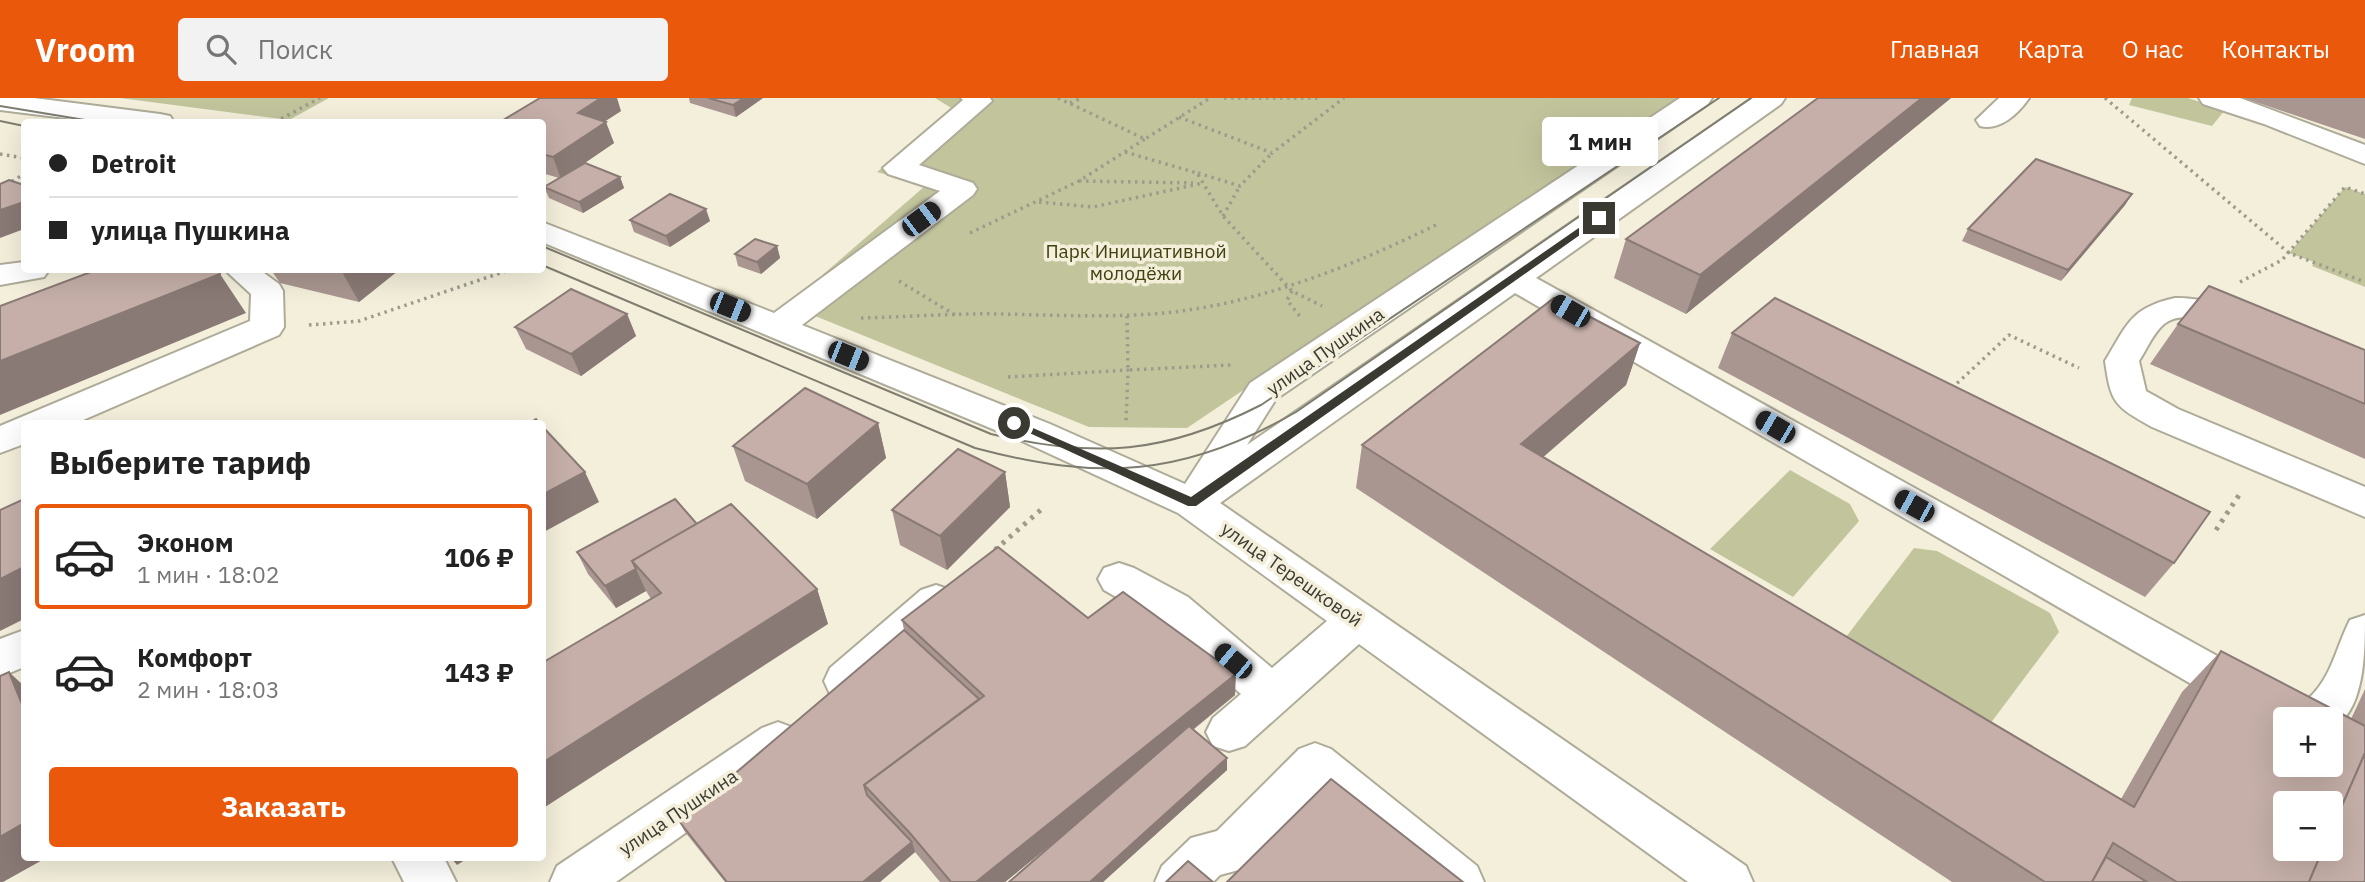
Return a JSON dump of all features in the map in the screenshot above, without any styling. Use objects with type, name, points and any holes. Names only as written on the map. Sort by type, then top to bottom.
[{"type":"street","points":[[777,327],[962,189],[898,168],[978,101],[975,98]]},
{"type":"street","name":"улица Пушкина","points":[[1192,503],[1263,391],[1698,98]]},
{"type":"street","points":[[1192,503],[1771,98]]},
{"type":"street","points":[[1990,120],[2015,98]]},
{"type":"street","points":[[2213,98],[2274,118],[2365,155]]},
{"type":"street","points":[[0,102],[136,119]]},
{"type":"street","name":"улица Терешковой","points":[[546,233],[1037,433],[1192,503],[1727,882]]},
{"type":"street","points":[[0,275],[21,272]]},
{"type":"street","points":[[48,420],[267,327],[267,291],[246,273]]},
{"type":"street","points":[[1513,278],[2287,717],[2307,717],[2325,712],[2342,693],[2365,632]]},
{"type":"street","points":[[2270,336],[2192,307],[2169,310],[2152,317],[2122,361],[2127,390],[2133,400],[2165,418],[2365,503]]},
{"type":"street","points":[[0,440],[21,431]]},
{"type":"street","points":[[1119,579],[1173,610],[1273,695]]},
{"type":"street","name":"улица Пушкина","points":[[575,882],[769,750],[936,601]]},
{"type":"street","points":[[1229,732],[1357,620]]},
{"type":"street","points":[[0,659],[21,648]]},
{"type":"street","points":[[1180,882],[1208,854],[1229,852],[1315,763],[1459,882]]},
{"type":"street","points":[[419,861],[431,882]]},
{"type":"path","points":[[281,119],[320,98]]},
{"type":"path","points":[[1058,98],[1145,139]]},
{"type":"path","points":[[1070,103],[1082,98]]},
{"type":"path","points":[[967,234],[1079,181],[1210,98]]},
{"type":"path","points":[[1224,98],[1322,98]]},
{"type":"path","points":[[1223,216],[1240,186],[1272,153],[1344,98]]},
{"type":"path","points":[[2105,98],[2289,253],[2365,282]]},
{"type":"path","points":[[1179,117],[1272,153]]},
{"type":"path","points":[[1124,151],[1240,186]]},
{"type":"path","points":[[0,154],[21,158]]},
{"type":"path","points":[[1198,173],[1223,216],[1291,290],[1326,308]]},
{"type":"path","points":[[0,189],[21,176]]},
{"type":"path","points":[[1079,181],[1203,183]]},
{"type":"path","points":[[1036,201],[1093,207],[1203,183]]},
{"type":"path","points":[[2289,253],[2345,187],[2365,194]]},
{"type":"path","points":[[853,319],[955,315],[1126,316],[1202,307],[1291,290],[1380,254],[1438,223]]},
{"type":"path","points":[[860,265],[885,272],[955,315]]},
{"type":"path","points":[[307,325],[359,321],[500,273]]},
{"type":"path","points":[[1291,290],[1287,300],[1304,322]]},
{"type":"path","points":[[1126,316],[1129,370],[1126,422]]},
{"type":"path","points":[[1951,389],[2009,334],[2127,390]]},
{"type":"path","points":[[1004,377],[1237,364]]},
{"type":"path","points":[[936,601],[1043,508]]},
{"type":"green space","points":[[120,98],[329,98],[291,119]]},
{"type":"green space","name":"Парк Инициативной молодёжи","points":[[935,98],[1678,98],[1187,428],[1089,427],[788,305],[925,186],[877,172],[953,109]]},
{"type":"green space","points":[[2132,98],[2188,98],[2225,110],[2212,126],[2129,105]]},
{"type":"green space","points":[[2345,187],[2365,194],[2365,287],[2312,266],[2314,262],[2289,253]]},
{"type":"green space","points":[[1790,470],[1850,504],[1859,521],[1793,597],[1710,549]]},
{"type":"green space","points":[[1914,548],[1937,551],[2050,613],[2059,632],[1990,724],[1846,637]]},
{"type":"building","points":[[540,98],[601,98],[578,113],[606,122],[553,157],[546,155],[546,119],[505,119]]},
{"type":"building","points":[[708,98],[744,98],[733,105]]},
{"type":"building","points":[[1818,98],[1922,98],[1700,275],[1626,239]]},
{"type":"building","points":[[2036,159],[2132,194],[2068,270],[1968,229]]},
{"type":"building","points":[[585,163],[620,177],[579,202],[546,186]]},
{"type":"building","points":[[9,180],[21,184],[21,203],[0,210],[0,184]]},
{"type":"building","points":[[670,194],[706,209],[666,236],[630,220]]},
{"type":"building","points":[[755,239],[777,246],[757,262],[735,254]]},
{"type":"building","points":[[88,273],[220,274],[0,361],[0,306]]},
{"type":"building","points":[[2209,286],[2365,350],[2365,404],[2178,324]]},
{"type":"building","points":[[571,289],[627,314],[571,354],[515,327]]},
{"type":"building","points":[[1554,298],[1640,343],[1521,444],[2134,807],[2221,651],[2329,707],[2273,707],[2273,777],[2343,777],[2343,715],[2365,726],[2365,753],[2343,803],[2343,791],[2273,791],[2273,861],[2318,861],[2309,882],[2177,882],[2113,843],[2092,882],[2045,882],[1362,445]]},
{"type":"building","points":[[1775,298],[2210,512],[2174,563],[1732,333]]},
{"type":"building","points":[[805,388],[878,423],[807,484],[733,446]]},
{"type":"building","points":[[546,430],[585,472],[546,493]]},
{"type":"building","points":[[958,449],[1005,472],[940,536],[892,510]]},
{"type":"building","points":[[675,499],[697,524],[632,561],[636,569],[605,586],[577,552]]},
{"type":"building","points":[[21,500],[21,568],[0,579],[0,510]]},
{"type":"building","points":[[731,504],[817,589],[546,760],[546,661],[661,593],[632,561]]},
{"type":"building","points":[[998,547],[1088,618],[1123,592],[1236,674],[976,882],[951,882],[909,832],[864,785],[984,696],[902,620]]},
{"type":"building","points":[[904,630],[979,699],[864,785],[867,795],[912,842],[863,882],[727,882],[679,821]]},
{"type":"building","points":[[9,672],[21,702],[21,825],[0,837],[0,676]]},
{"type":"building","points":[[1189,726],[1227,758],[1090,882],[1009,882]]},
{"type":"building","points":[[2365,753],[2365,882],[2309,882],[2318,861],[2343,861],[2343,803]]},
{"type":"building","points":[[1331,779],[1463,882],[1227,882]]},
{"type":"building","points":[[2106,857],[2147,882],[2092,882]]},
{"type":"building","points":[[1188,861],[1213,882],[1166,882]]},
{"type":"tram line","points":[[546,248],[991,434],[1064,447],[1129,447],[1193,434],[1261,405],[1719,98]]},
{"type":"tram line","points":[[546,267],[975,448],[1020,459],[1062,465],[1140,467],[1178,461],[1216,450],[1255,434],[1296,412],[1751,98]]},
{"type":"tram line","points":[[0,106],[79,119]]},
{"type":"tram line","points":[[0,121],[21,125]]},
{"type":"route","points":[[1014,423],[1192,503],[1599,218]]}]
